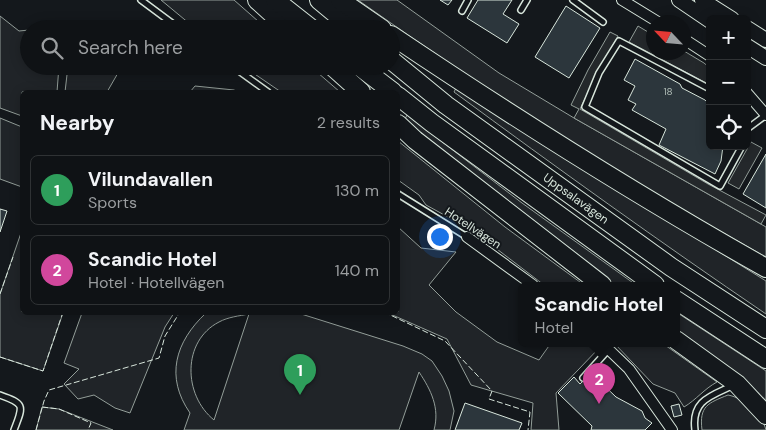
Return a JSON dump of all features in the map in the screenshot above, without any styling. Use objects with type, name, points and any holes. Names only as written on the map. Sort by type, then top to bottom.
[{"type":"highway","points":[[257,0],[279,20]]},
{"type":"highway","points":[[275,0],[301,20]]},
{"type":"highway","points":[[319,0],[343,20]]},
{"type":"highway","points":[[340,0],[369,20]]},
{"type":"highway","points":[[400,41],[464,84],[689,224],[766,268]]},
{"type":"highway","name":"Uppsalavägen","points":[[400,67],[446,105],[671,267],[766,329]]},
{"type":"highway","points":[[342,75],[359,90]]},
{"type":"highway","points":[[371,75],[390,90]]},
{"type":"highway","name":"Uppsalavägen","points":[[400,98],[432,124],[650,282]]},
{"type":"highway","points":[[400,126],[423,146],[598,282]]},
{"type":"highway","points":[[680,303],[766,359]]},
{"type":"highway","points":[[680,343],[738,384],[766,415]]},
{"type":"main road","points":[[679,0],[706,18]]},
{"type":"main road","points":[[702,0],[726,15]]},
{"type":"main road","points":[[751,31],[766,40]]},
{"type":"main road","points":[[751,49],[766,58]]},
{"type":"street","points":[[622,0],[647,15]]},
{"type":"street","points":[[691,44],[706,53]]},
{"type":"street","points":[[751,98],[766,115]]},
{"type":"street","name":"Hotellvägen","points":[[467,237],[529,282]]},
{"type":"street","points":[[607,347],[629,369],[672,430]]},
{"type":"lane","points":[[141,0],[168,20]]},
{"type":"lane","points":[[462,11],[468,0]]},
{"type":"lane","points":[[521,10],[528,0]]},
{"type":"lane","points":[[573,0],[603,22]]},
{"type":"lane","points":[[706,87],[619,41],[600,73],[585,107],[720,186],[740,150]]},
{"type":"lane","points":[[244,75],[265,90]]},
{"type":"lane","points":[[751,127],[766,115]]},
{"type":"lane","name":"Hotellvägen","points":[[400,195],[467,237]]},
{"type":"lane","points":[[583,378],[605,347]]},
{"type":"lane","points":[[695,430],[694,414],[699,404],[708,396],[738,384]]},
{"type":"lane","points":[[0,395],[20,404],[22,410],[14,430]]},
{"type":"shaded area","points":[[161,0],[234,0],[257,20],[185,20]]},
{"type":"shaded area","points":[[358,0],[397,0],[499,73],[574,118],[766,227],[766,257],[609,166],[507,102],[400,30],[400,20],[386,20]]},
{"type":"shaded area","points":[[0,16],[20,31],[20,75],[58,75],[57,90],[20,90],[20,115],[0,108]]},
{"type":"shaded area","points":[[638,26],[646,31],[646,51],[629,42]]},
{"type":"shaded area","points":[[610,32],[618,36],[598,71],[580,109],[708,184],[766,215],[761,224],[574,118],[579,109],[571,105]]},
{"type":"shaded area","points":[[691,55],[706,65],[706,83],[663,60],[691,60]]},
{"type":"shaded area","points":[[67,75],[117,75],[108,90],[65,90]]},
{"type":"shaded area","points":[[256,75],[320,75],[338,90],[278,90]]},
{"type":"shaded area","points":[[195,86],[234,90],[192,90]]},
{"type":"shaded area","points":[[456,88],[766,281],[766,314],[531,149],[454,92]]},
{"type":"shaded area","points":[[407,115],[522,203],[632,282],[608,282],[404,121]]},
{"type":"shaded area","points":[[0,118],[20,126],[20,186],[0,179]]},
{"type":"shaded area","points":[[751,142],[762,148],[739,189],[728,183],[747,150],[751,150]]},
{"type":"shaded area","points":[[400,143],[505,227],[580,282],[540,282],[455,217],[448,217],[426,205],[419,195],[400,181]]},
{"type":"shaded area","points":[[400,229],[421,248],[456,252],[429,285],[456,312],[497,342],[539,360],[548,347],[600,347],[556,393],[559,430],[531,430],[533,403],[471,385],[447,339],[393,315],[400,315]]},
{"type":"shaded area","points":[[20,236],[20,315],[62,315],[43,371],[0,357],[0,294]]},
{"type":"shaded area","points":[[81,315],[173,315],[165,327],[130,413],[115,408],[94,395],[78,399],[64,384],[79,369],[64,363]]},
{"type":"shaded area","points":[[204,315],[244,315],[222,320],[207,331],[198,342],[193,355],[192,383],[204,409],[214,420],[249,315],[304,315],[403,346],[422,354],[432,361],[449,391],[454,411],[450,430],[434,430],[436,414],[433,399],[419,372],[399,430],[184,430],[190,413],[182,400],[176,373],[177,360],[187,336]]},
{"type":"shaded area","points":[[680,315],[766,371],[766,404],[734,374],[680,333]]},
{"type":"shaded area","points":[[618,347],[668,347],[717,382],[684,407],[675,393],[653,384]]},
{"type":"shaded area","points":[[728,395],[740,399],[752,408],[761,418],[766,430],[702,430],[702,416],[706,406]]},
{"type":"shaded area","points":[[42,407],[59,409],[113,430],[36,430]]},
{"type":"building","points":[[440,0],[452,0],[448,5]]},
{"type":"building","points":[[478,0],[512,0],[503,14],[519,24],[507,43],[467,18]]},
{"type":"building","points":[[566,6],[600,28],[569,78],[535,57]]},
{"type":"building","points":[[635,59],[706,101],[706,150],[722,150],[721,161],[715,174],[659,145],[666,129],[632,110],[636,104],[628,100],[635,86],[624,80]]},
{"type":"building","points":[[766,154],[766,208],[743,194]]},
{"type":"building","points":[[0,209],[7,211],[0,232]]},
{"type":"building","points":[[591,373],[616,397],[642,411],[645,418],[652,423],[645,430],[591,430],[592,426],[558,393],[574,377],[580,384]]},
{"type":"building","points":[[465,403],[522,423],[519,430],[455,430]]},
{"type":"building","points":[[679,404],[682,415],[674,417],[671,406]]},
{"type":"fence","points":[[0,294],[13,257]]},
{"type":"fence","points":[[0,357],[43,371],[62,315]]},
{"type":"fence","points":[[36,430],[49,390],[159,358],[165,336],[178,315]]},
{"type":"fence","points":[[390,315],[445,341],[492,391],[489,399],[530,412],[528,430]]},
{"type":"fence","points":[[42,407],[59,409],[91,423],[88,430]]},
{"type":"place","name":"Vilundavallen","points":[[300,395]]},
{"type":"place","name":"Scandic Hotel","points":[[599,404]]}]
